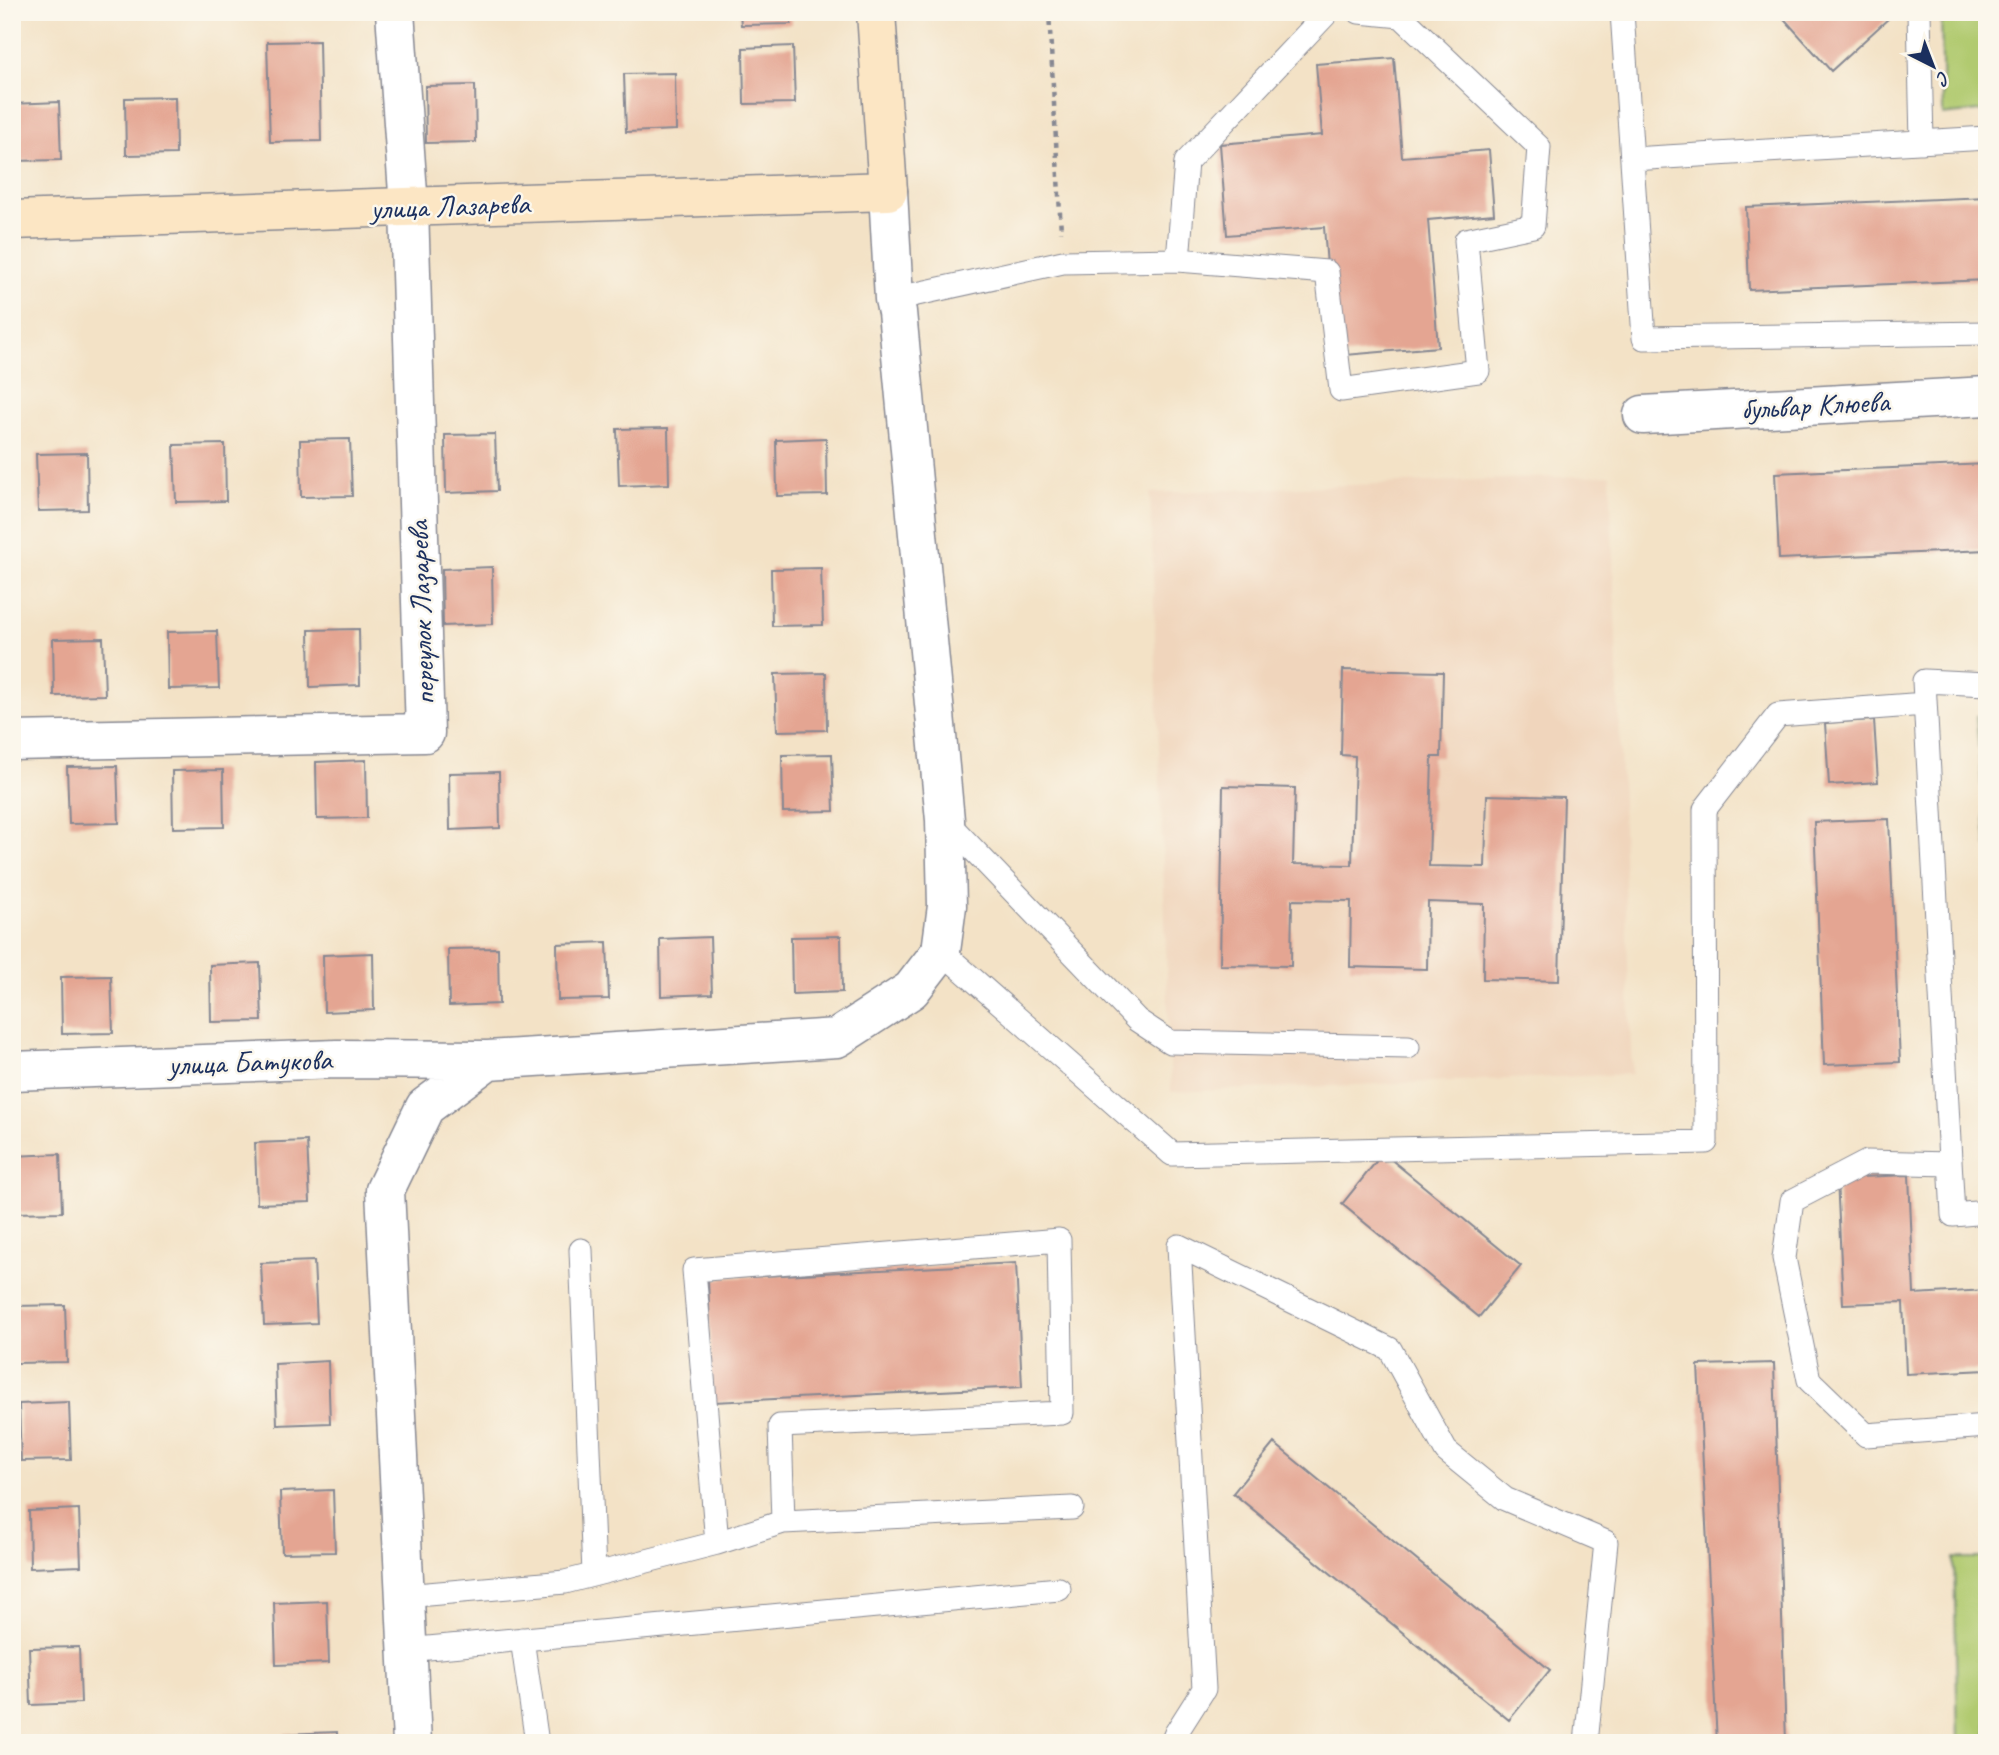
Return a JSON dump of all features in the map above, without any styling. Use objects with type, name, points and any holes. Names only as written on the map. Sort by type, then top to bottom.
[{"type":"main road","points":[[876,12],[888,191]]},
{"type":"main road","name":"улица Лазарева","points":[[12,220],[888,191]]},
{"type":"street","points":[[395,12],[409,207]]},
{"type":"street","points":[[888,191],[894,299],[946,820],[947,906],[941,951]]},
{"type":"street","name":"переулок Лазарева","points":[[12,741],[425,733],[409,207]]},
{"type":"street","name":"бульвар Клюева","points":[[1643,415],[1987,396]]},
{"type":"street","name":"улица Батукова","points":[[12,1071],[337,1059],[488,1060],[837,1038],[911,990],[941,951]]},
{"type":"street","points":[[412,1743],[385,1190],[425,1107],[488,1060]]},
{"type":"lane","points":[[1178,260],[1186,162],[1328,12]]},
{"type":"lane","points":[[894,299],[1063,262],[1178,260],[1327,271],[1341,390],[1478,371],[1466,240],[1533,226],[1539,147],[1401,16],[1359,12]]},
{"type":"lane","points":[[1622,12],[1644,338],[1987,333]]},
{"type":"lane","points":[[1919,12],[1922,142]]},
{"type":"lane","points":[[1632,159],[1987,138]]},
{"type":"lane","points":[[1987,684],[1924,681],[1953,1215],[1987,1212]]},
{"type":"lane","points":[[941,951],[1172,1154],[1706,1142],[1705,809],[1778,715],[1925,704]]},
{"type":"lane","points":[[946,820],[1138,1020],[1170,1042],[1408,1046]]},
{"type":"lane","points":[[1950,1164],[1867,1163],[1792,1201],[1784,1258],[1809,1380],[1866,1435],[1987,1426]]},
{"type":"lane","points":[[717,1543],[694,1270],[1059,1240],[1062,1413],[780,1426],[783,1522]]},
{"type":"lane","points":[[1172,1743],[1204,1689],[1179,1246],[1390,1349],[1446,1451],[1505,1499],[1606,1542],[1586,1743]]},
{"type":"lane","points":[[581,1250],[594,1574]]},
{"type":"lane","points":[[405,1596],[565,1581],[717,1543],[783,1522],[1072,1508]]},
{"type":"lane","points":[[407,1650],[1059,1589]]},
{"type":"lane","points":[[522,1639],[537,1743]]},
{"type":"path","points":[[1049,12],[1063,262]]},
{"type":"shaded area","points":[[1610,475],[1632,1074],[1171,1092],[1150,493]]},
{"type":"green space","points":[[1941,12],[1987,12],[1987,110],[1943,115]]},
{"type":"green space","points":[[1987,715],[1987,847],[1976,716]]},
{"type":"green space","points":[[1954,1558],[1987,1558],[1987,1743],[1958,1743]]},
{"type":"building","points":[[740,12],[791,12],[791,24],[741,25]]},
{"type":"building","points":[[1778,12],[1883,12],[1889,18],[1831,71]]},
{"type":"building","points":[[319,41],[321,141],[270,142],[267,42]]},
{"type":"building","points":[[793,46],[795,103],[744,104],[743,48]]},
{"type":"building","points":[[1394,58],[1402,157],[1489,150],[1494,214],[1428,220],[1438,347],[1334,356],[1324,227],[1227,235],[1220,144],[1322,135],[1316,64]]},
{"type":"building","points":[[675,73],[676,130],[626,132],[624,74]]},
{"type":"building","points":[[475,85],[476,142],[426,143],[425,86]]},
{"type":"building","points":[[175,97],[176,154],[126,155],[125,98]]},
{"type":"building","points":[[59,102],[61,160],[12,161],[12,104]]},
{"type":"building","points":[[1987,197],[1987,280],[1749,290],[1746,207]]},
{"type":"building","points":[[668,428],[669,484],[619,486],[617,429]]},
{"type":"building","points":[[495,434],[497,491],[446,493],[445,435]]},
{"type":"building","points":[[826,438],[827,495],[777,496],[776,440]]},
{"type":"building","points":[[350,439],[352,496],[301,497],[300,440]]},
{"type":"building","points":[[225,444],[226,501],[176,502],[174,445]]},
{"type":"building","points":[[87,453],[88,510],[38,511],[36,454]]},
{"type":"building","points":[[1987,464],[1987,550],[1779,559],[1775,473]]},
{"type":"building","points":[[492,567],[493,624],[443,626],[442,569]]},
{"type":"building","points":[[821,568],[823,625],[772,626],[771,569]]},
{"type":"building","points":[[359,629],[360,685],[310,687],[309,630]]},
{"type":"building","points":[[217,631],[219,688],[168,689],[167,632]]},
{"type":"building","points":[[103,638],[105,695],[54,696],[53,639]]},
{"type":"building","points":[[1343,670],[1443,672],[1441,757],[1432,757],[1429,866],[1485,867],[1487,795],[1564,797],[1559,981],[1483,979],[1484,904],[1428,902],[1427,969],[1350,967],[1351,901],[1292,900],[1291,966],[1220,965],[1223,786],[1295,788],[1293,864],[1352,865],[1355,756],[1341,755]]},
{"type":"building","points":[[826,673],[827,730],[777,731],[775,674]]},
{"type":"building","points":[[1874,720],[1878,782],[1829,785],[1825,723]]},
{"type":"building","points":[[832,754],[834,811],[783,812],[782,755]]},
{"type":"building","points":[[366,760],[367,818],[317,819],[316,762]]},
{"type":"building","points":[[117,766],[119,823],[69,824],[67,767]]},
{"type":"building","points":[[223,770],[224,827],[173,828],[172,771]]},
{"type":"building","points":[[499,772],[500,828],[450,830],[449,773]]},
{"type":"building","points":[[1889,819],[1900,1062],[1824,1065],[1814,822]]},
{"type":"building","points":[[841,936],[842,992],[792,994],[791,937]]},
{"type":"building","points":[[710,937],[712,994],[661,996],[660,939]]},
{"type":"building","points":[[607,942],[609,999],[558,1000],[557,944]]},
{"type":"building","points":[[498,948],[499,1004],[449,1006],[448,949]]},
{"type":"building","points":[[373,953],[374,1010],[324,1012],[323,955]]},
{"type":"building","points":[[260,963],[262,1021],[211,1022],[210,965]]},
{"type":"building","points":[[111,976],[113,1033],[62,1034],[61,977]]},
{"type":"building","points":[[307,1141],[310,1202],[257,1204],[255,1143]]},
{"type":"building","points":[[1383,1153],[1521,1266],[1479,1317],[1342,1204]]},
{"type":"building","points":[[60,1154],[62,1212],[12,1213],[12,1156]]},
{"type":"building","points":[[1909,1175],[1914,1294],[1987,1290],[1987,1370],[1906,1374],[1903,1302],[1843,1304],[1837,1178]]},
{"type":"building","points":[[314,1261],[317,1323],[264,1325],[261,1263]]},
{"type":"building","points":[[1016,1263],[1022,1387],[713,1402],[708,1279]]},
{"type":"building","points":[[65,1305],[67,1362],[16,1363],[15,1306]]},
{"type":"building","points":[[328,1361],[330,1423],[277,1425],[275,1364]]},
{"type":"building","points":[[1774,1363],[1786,1743],[1717,1743],[1698,1365]]},
{"type":"building","points":[[69,1402],[71,1460],[21,1461],[19,1404]]},
{"type":"building","points":[[1274,1443],[1550,1670],[1509,1720],[1233,1493]]},
{"type":"building","points":[[333,1490],[335,1552],[282,1553],[280,1492]]},
{"type":"building","points":[[79,1509],[81,1566],[30,1568],[29,1511]]},
{"type":"building","points":[[327,1601],[329,1663],[276,1665],[274,1603]]},
{"type":"building","points":[[79,1647],[81,1703],[31,1705],[29,1648]]},
{"type":"building","points":[[337,1732],[337,1743],[284,1743],[284,1734]]}]
